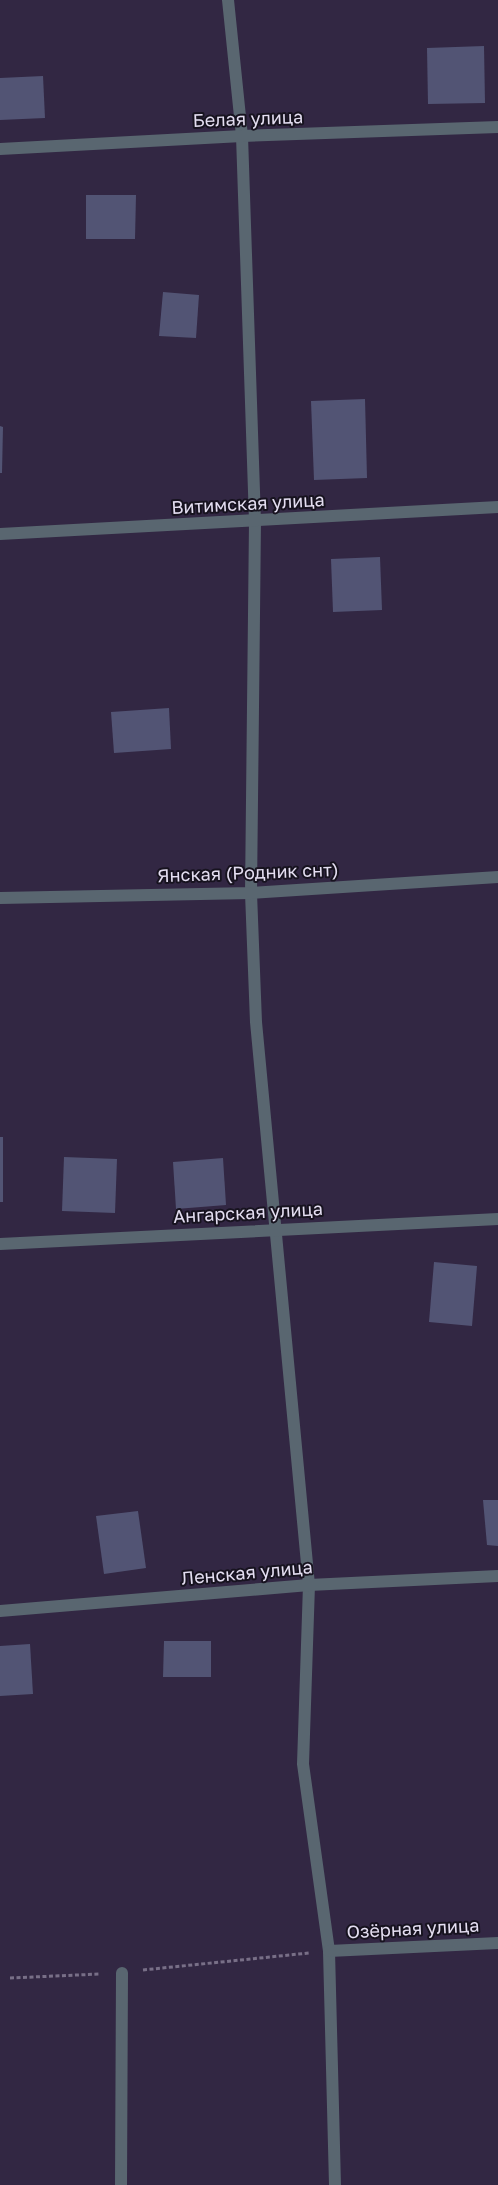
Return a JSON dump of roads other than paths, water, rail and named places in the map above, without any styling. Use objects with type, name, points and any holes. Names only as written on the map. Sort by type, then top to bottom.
[{"type":"street","points":[[228,0],[242,136],[255,521],[251,892],[256,1022],[309,1585],[303,1764],[329,1951],[335,2185]]},
{"type":"street","name":"Белая улица","points":[[0,150],[242,136],[498,127]]},
{"type":"street","name":"Витимская улица","points":[[0,534],[498,507]]},
{"type":"street","name":"Янская (Родник снт)","points":[[0,898],[251,892],[498,877]]},
{"type":"street","name":"Ангарская улица","points":[[0,1244],[498,1219]]},
{"type":"street","name":"Ленская улица","points":[[0,1611],[309,1585],[498,1576]]},
{"type":"street","name":"Озёрная улица","points":[[329,1951],[498,1943]]},
{"type":"street","points":[[121,2185],[122,1972]]}]
